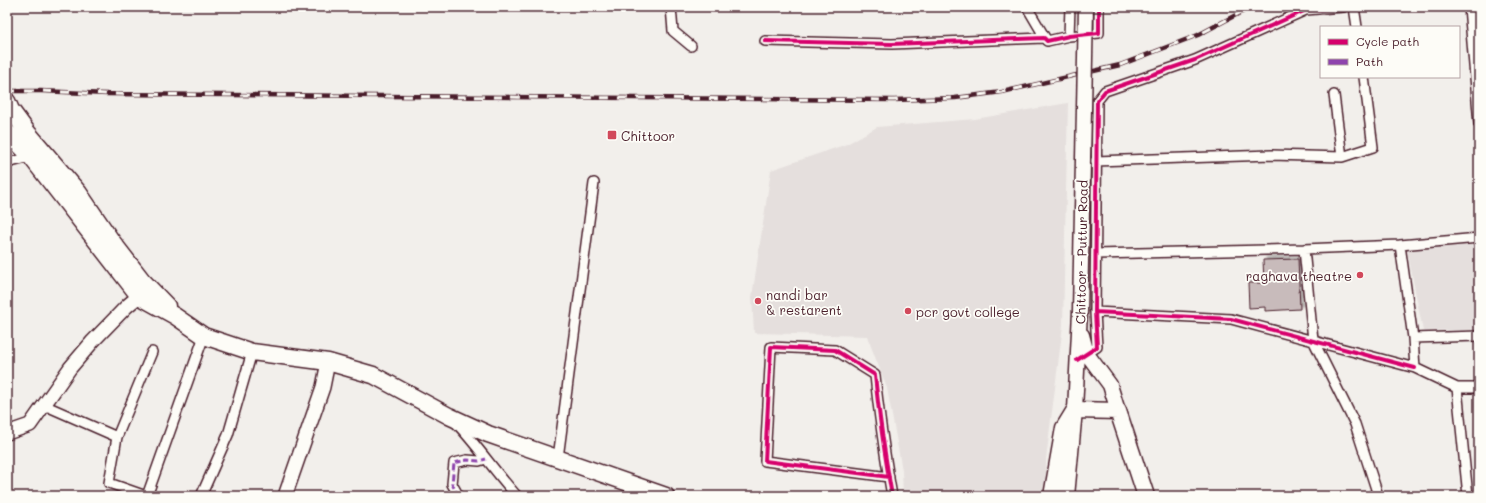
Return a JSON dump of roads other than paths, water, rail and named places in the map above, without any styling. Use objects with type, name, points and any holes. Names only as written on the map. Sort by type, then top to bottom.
[{"type":"highway","points":[[7,102],[28,133],[79,193],[111,240],[142,280],[175,316]]},
{"type":"highway","points":[[7,132],[31,157],[139,296],[175,316],[204,336],[252,352],[328,362],[373,375],[449,416],[488,434],[666,496]]},
{"type":"highway","points":[[1052,496],[1064,428],[1075,410],[1118,411],[1146,496]]},
{"type":"main road","name":"Chittoor - Puttur Road","points":[[1067,496],[1075,410],[1082,357],[1080,317],[1086,7]]},
{"type":"main road","points":[[1082,357],[1110,385],[1118,411]]},
{"type":"street","points":[[671,7],[673,30],[691,46]]},
{"type":"street","points":[[1027,7],[1047,41]]},
{"type":"street","points":[[1069,36],[1070,7]]},
{"type":"street","points":[[765,41],[892,44],[1044,38],[1047,41],[1069,36],[1099,33],[1099,7]]},
{"type":"street","points":[[1082,357],[1097,347],[1095,312],[1096,101],[1105,92],[1195,60],[1306,10],[1343,7]]},
{"type":"street","points":[[1354,7],[1357,26]]},
{"type":"street","points":[[1470,7],[1479,124]]},
{"type":"street","points":[[1095,162],[1271,155],[1342,157],[1373,147],[1364,78]]},
{"type":"street","points":[[1334,95],[1342,157]]},
{"type":"street","points":[[7,163],[31,157]]},
{"type":"street","points":[[558,458],[594,182]]},
{"type":"street","points":[[1096,254],[1400,245],[1479,238]]},
{"type":"street","points":[[1400,245],[1413,338],[1415,368]]},
{"type":"street","points":[[1304,249],[1313,340],[1355,424],[1376,495]]},
{"type":"street","points":[[7,433],[30,425],[70,368],[94,340],[127,306],[139,296]]},
{"type":"street","points":[[1095,312],[1231,319],[1415,368],[1457,388],[1479,388]]},
{"type":"street","points":[[152,352],[116,437],[109,482],[147,496],[204,336]]},
{"type":"street","points":[[1413,338],[1479,336]]},
{"type":"street","points":[[889,477],[764,461],[771,347],[835,350],[875,375],[880,426],[889,477],[892,496]]},
{"type":"street","points":[[201,496],[228,435],[252,352]]},
{"type":"street","points":[[285,496],[323,387],[328,362]]},
{"type":"street","points":[[1457,388],[1468,496]]},
{"type":"street","points":[[44,405],[116,437]]},
{"type":"street","points":[[449,416],[473,442],[517,496]]},
{"type":"street","points":[[457,496],[452,484],[454,463],[467,460],[479,461],[486,459]]},
{"type":"railway","points":[[7,91],[107,94],[894,100],[955,98],[1002,92],[1120,65],[1198,35],[1251,7]]},
{"type":"place","name":"Chittoor","points":[[612,135]]},
{"type":"place","name":"raghava theatre","points":[[1360,275]]},
{"type":"place","name":"nandi bar & restarent","points":[[758,301]]},
{"type":"place","name":"pcr govt college","points":[[908,311]]}]
